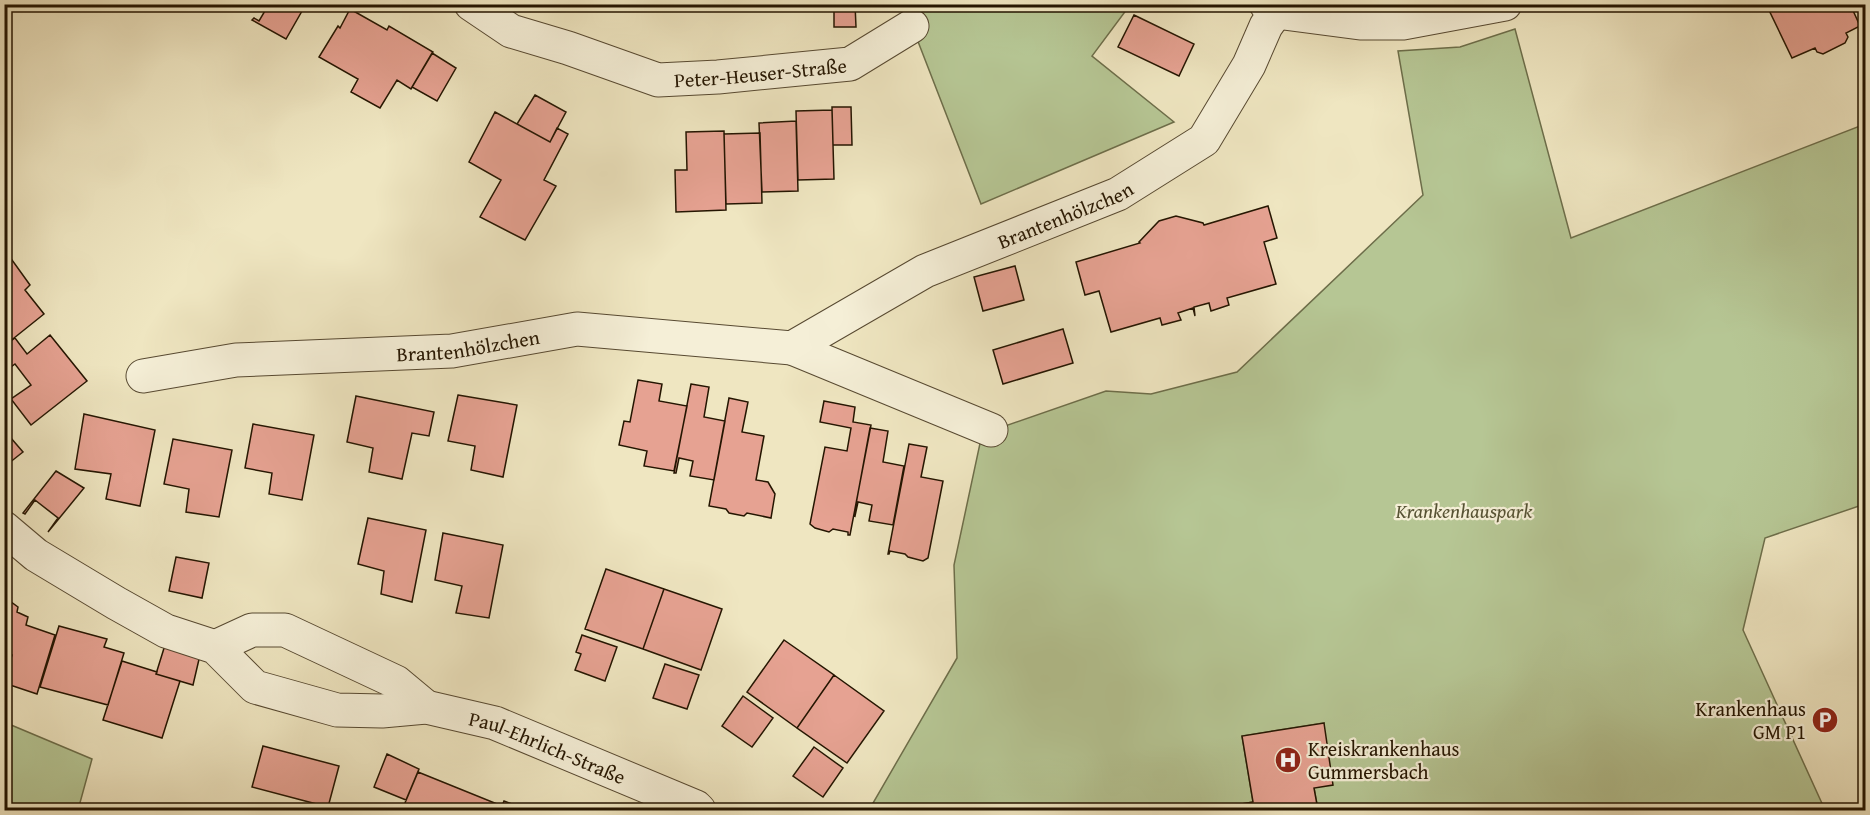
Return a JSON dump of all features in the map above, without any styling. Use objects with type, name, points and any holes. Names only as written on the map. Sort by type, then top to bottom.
[{"type":"street","name":"Peter-Heuser-Straße","points":[[471,4],[511,31],[568,48],[658,80],[718,77],[850,64],[912,26]]},
{"type":"street","points":[[1271,8],[1360,23],[1404,23],[1505,4]]},
{"type":"street","name":"Brantenhölzchen","points":[[792,348],[925,271],[1118,194],[1204,140],[1249,65],[1266,26],[1271,8]]},
{"type":"street","name":"Brantenhölzchen","points":[[143,376],[236,360],[452,351],[577,329],[792,348],[991,430]]},
{"type":"street","name":"Paul-Ehrlich-Straße","points":[[4,528],[36,555],[156,626],[215,647],[255,687],[337,710],[382,711],[426,707],[495,723],[699,810]]},
{"type":"street","name":"Paul-Ehrlich-Straße","points":[[215,647],[252,630],[285,630],[396,682],[426,707]]},
{"type":"green space","points":[[908,5],[1130,5],[1092,56],[1174,122],[981,204],[912,26]]},
{"type":"green space","name":"Krankenhauspark","points":[[1515,29],[1571,238],[1865,124],[1865,504],[1765,538],[1743,630],[1825,810],[1318,810],[1314,788],[1324,723],[1242,736],[1253,802],[1206,810],[869,810],[957,658],[954,565],[982,434],[1106,391],[1151,394],[1237,372],[1423,195],[1398,51],[1460,47]]},
{"type":"green space","points":[[4,722],[92,759],[78,810],[5,810]]},
{"type":"building","points":[[269,4],[306,4],[286,39],[252,20],[254,18],[259,21]]},
{"type":"building","points":[[834,4],[855,4],[856,27],[834,27]]},
{"type":"building","points":[[1766,4],[1850,4],[1860,26],[1846,33],[1848,37],[1845,43],[1823,54],[1817,52],[1815,48],[1792,58]]},
{"type":"building","points":[[350,9],[387,30],[389,26],[433,52],[411,89],[397,80],[380,108],[351,92],[358,79],[319,57],[338,26],[340,28]]},
{"type":"building","points":[[1134,15],[1194,44],[1179,76],[1118,47]]},
{"type":"building","points":[[432,53],[456,68],[437,101],[412,87]]},
{"type":"building","points":[[535,95],[566,112],[550,142],[517,124]]},
{"type":"building","points":[[832,107],[851,107],[852,145],[833,145]]},
{"type":"building","points":[[832,110],[834,179],[798,180],[796,111]]},
{"type":"building","points":[[495,112],[550,142],[557,128],[568,134],[544,180],[556,186],[525,240],[480,217],[501,180],[469,162]]},
{"type":"building","points":[[796,121],[798,191],[762,192],[759,123]]},
{"type":"building","points":[[724,131],[726,210],[676,212],[675,170],[687,170],[686,132]]},
{"type":"building","points":[[760,133],[762,203],[726,204],[724,134]]},
{"type":"building","points":[[1268,206],[1277,238],[1264,242],[1276,284],[1227,298],[1229,305],[1211,311],[1209,303],[1194,307],[1195,316],[1193,308],[1178,313],[1181,320],[1162,325],[1160,318],[1111,332],[1099,291],[1085,295],[1076,262],[1140,243],[1159,221],[1176,216],[1204,225]]},
{"type":"building","points":[[7,253],[30,285],[25,290],[44,314],[4,346],[4,254]]},
{"type":"building","points":[[1015,266],[1024,300],[983,311],[974,277]]},
{"type":"building","points":[[1063,329],[1073,363],[1003,384],[993,350]]},
{"type":"building","points":[[50,335],[87,381],[31,425],[11,399],[31,385],[15,364],[4,372],[4,346],[15,338],[27,354]]},
{"type":"building","points":[[638,380],[662,384],[659,401],[687,406],[674,471],[644,466],[647,451],[619,445],[624,421],[630,422]]},
{"type":"building","points":[[691,384],[709,387],[704,417],[725,421],[714,480],[690,476],[693,461],[679,458],[676,473],[674,473]]},
{"type":"building","points":[[458,395],[517,405],[503,477],[471,470],[475,446],[448,441]]},
{"type":"building","points":[[356,396],[434,412],[429,436],[412,433],[402,479],[369,472],[373,448],[347,442]]},
{"type":"building","points":[[729,398],[748,402],[742,432],[764,436],[756,480],[768,482],[775,494],[771,518],[747,513],[744,516],[709,506]]},
{"type":"building","points":[[824,401],[855,407],[853,422],[871,425],[850,535],[848,532],[833,529],[829,532],[810,524],[825,447],[847,451],[851,428],[820,422]]},
{"type":"building","points":[[84,414],[155,430],[140,506],[106,499],[111,474],[75,469]]},
{"type":"building","points":[[253,424],[314,435],[302,500],[269,494],[272,473],[245,468]]},
{"type":"building","points":[[870,428],[888,431],[883,462],[904,466],[893,525],[869,521],[872,505],[858,502],[854,515]]},
{"type":"building","points":[[4,430],[23,452],[4,467]]},
{"type":"building","points":[[173,439],[232,450],[219,517],[186,512],[189,489],[164,484]]},
{"type":"building","points":[[909,444],[927,447],[921,477],[943,481],[928,558],[923,561],[890,551],[888,554]]},
{"type":"building","points":[[56,471],[84,488],[48,532],[58,518],[35,500],[25,514],[23,513]]},
{"type":"building","points":[[368,518],[426,530],[412,602],[381,594],[384,571],[358,564]]},
{"type":"building","points":[[443,533],[503,545],[489,618],[456,613],[462,586],[435,580]]},
{"type":"building","points":[[176,557],[209,563],[202,598],[169,591]]},
{"type":"building","points":[[606,569],[664,589],[643,649],[585,629]]},
{"type":"building","points":[[664,589],[722,609],[701,670],[643,649]]},
{"type":"building","points":[[4,600],[11,602],[18,607],[17,612],[28,617],[26,625],[55,635],[37,694],[4,683],[12,655],[4,653]]},
{"type":"building","points":[[59,626],[107,639],[104,647],[124,653],[108,705],[40,687]]},
{"type":"building","points":[[582,635],[617,647],[605,681],[575,670],[581,654],[576,652]]},
{"type":"building","points":[[784,640],[834,675],[797,728],[747,692]]},
{"type":"building","points":[[165,645],[200,655],[193,685],[156,674]]},
{"type":"building","points":[[122,661],[180,681],[162,738],[103,720]]},
{"type":"building","points":[[665,664],[699,675],[687,709],[653,698]]},
{"type":"building","points":[[834,675],[884,711],[847,763],[797,728]]},
{"type":"building","points":[[743,696],[773,718],[752,747],[722,726]]},
{"type":"building","name":"Kreiskrankenhaus Gummersbach","points":[[1324,723],[1333,785],[1314,788],[1318,810],[1206,810],[1253,802],[1242,736]]},
{"type":"building","points":[[263,746],[339,766],[328,807],[252,787]]},
{"type":"building","points":[[814,747],[843,768],[823,797],[793,776]]},
{"type":"building","points":[[387,754],[419,769],[406,800],[374,787]]},
{"type":"building","points":[[418,772],[502,806],[504,801],[528,810],[402,810]]},
{"type":"place","name":"Krankenhaus GM P1","points":[[1825,720]]},
{"type":"place","name":"Kreiskrankenhaus Gummersbach","points":[[1288,760]]}]
